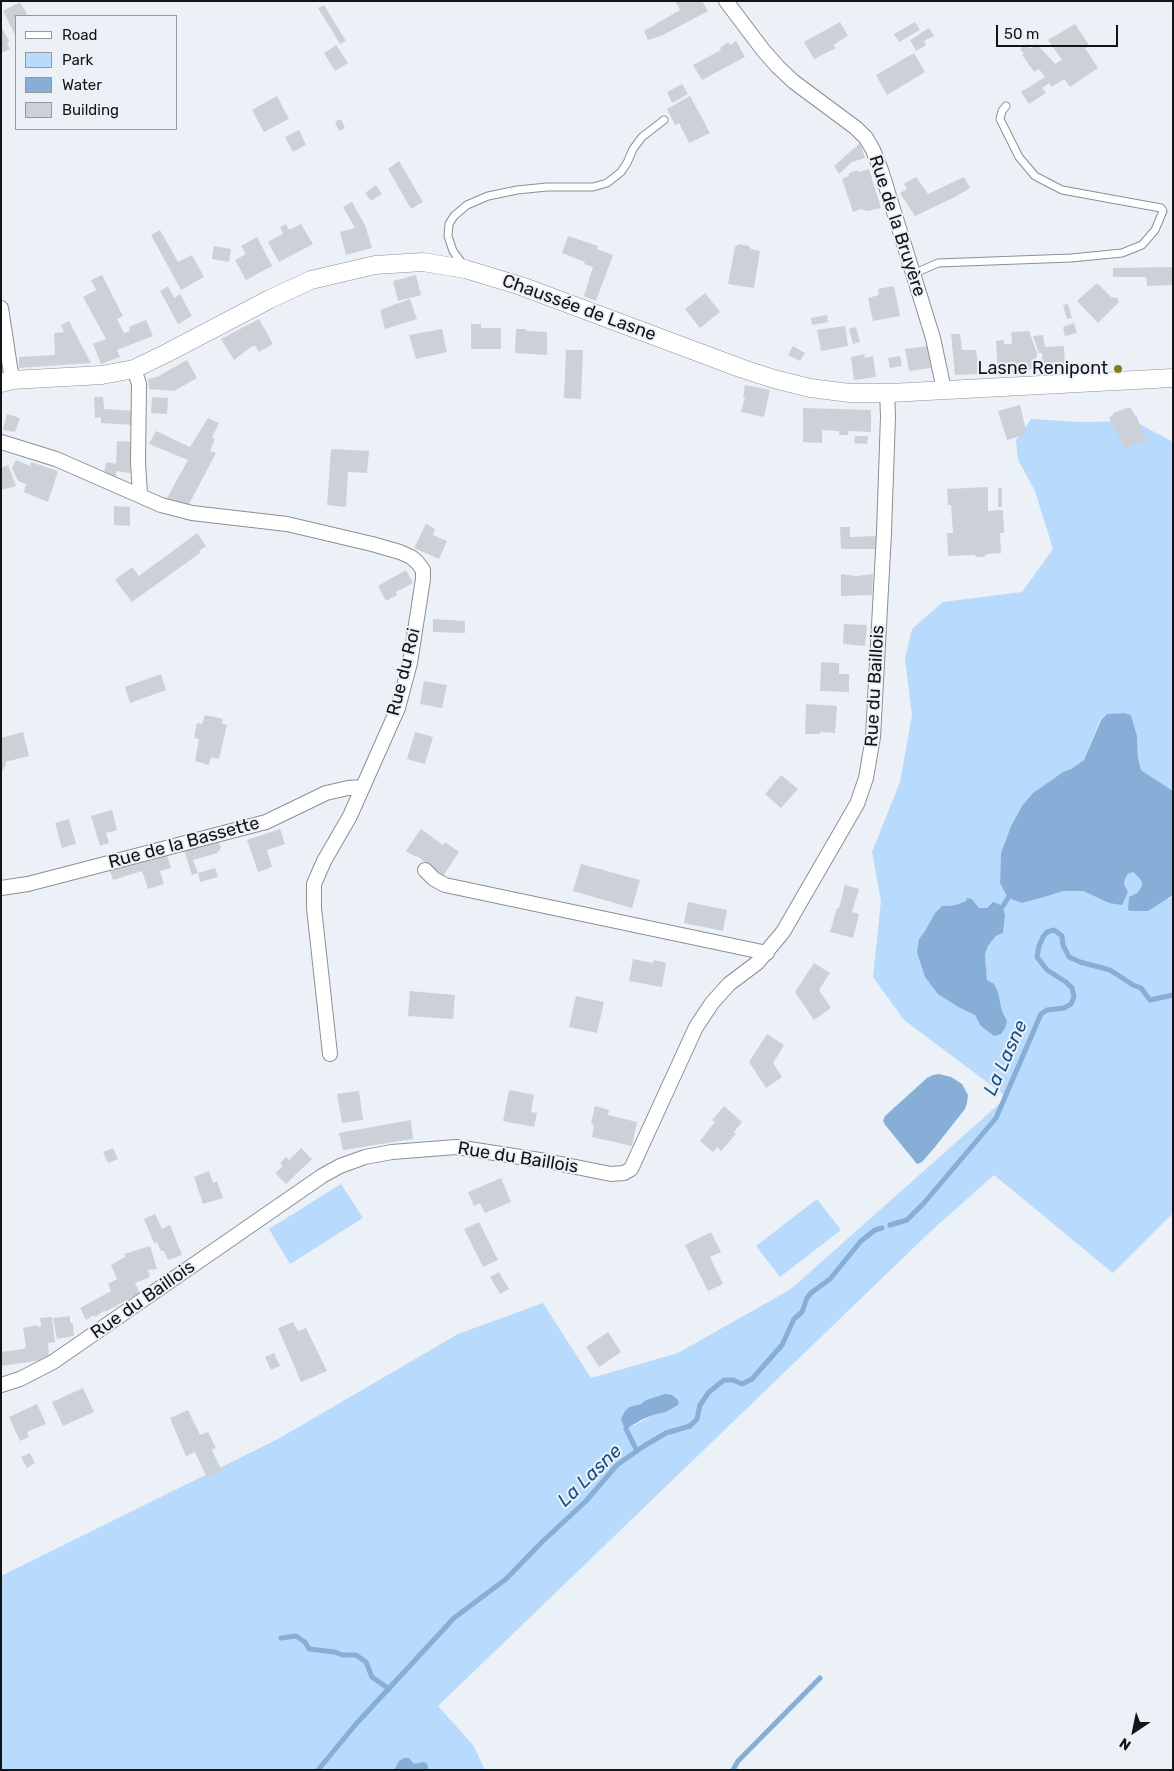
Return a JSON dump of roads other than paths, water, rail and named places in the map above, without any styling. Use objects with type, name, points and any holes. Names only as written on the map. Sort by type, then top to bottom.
[{"type":"street","name":"Rue de la Bruyère","points":[[726,1],[778,67],[794,82],[856,128],[866,138],[873,150],[881,170],[933,338],[944,390]]},
{"type":"street","name":"Chaussée de Lasne","points":[[7,381],[102,375],[134,369],[311,280],[375,266],[423,262],[465,268],[521,286],[774,379],[810,388],[850,393],[887,392],[1173,378]]},
{"type":"street","points":[[1,308],[7,381]]},
{"type":"street","points":[[134,369],[139,384],[138,462],[140,495]]},
{"type":"street","name":"Rue du Baillois","points":[[1,1384],[20,1379],[53,1362],[322,1176],[340,1166],[365,1157],[456,1147],[546,1161],[611,1174],[624,1173],[631,1169],[696,1027],[712,1003],[729,984],[757,963],[783,932],[858,804],[870,764],[873,737],[884,533],[888,416],[887,392]]},
{"type":"street","name":"Rue du Roi","points":[[1,442],[56,459],[160,505],[192,513],[287,524],[372,544],[400,552],[417,562],[423,570],[410,663],[398,708],[350,816],[324,861],[314,884],[314,908],[330,1054]]},
{"type":"street","name":"Rue de la Bassette","points":[[1,888],[38,881],[266,822],[326,793],[363,787]]},
{"type":"street","points":[[425,870],[434,879],[446,885],[767,953]]},
{"type":"lane","points":[[914,274],[938,263],[1071,258],[1122,253],[1142,246],[1155,230],[1163,211],[1160,208],[1062,190],[1035,176],[1019,157],[1002,126],[1000,119],[1002,111],[1006,106]]},
{"type":"lane","points":[[465,268],[453,251],[448,236],[449,224],[454,216],[467,205],[488,196],[517,190],[542,187],[593,187],[607,183],[621,172],[627,163],[632,148],[642,137],[664,120]]},
{"type":"water","points":[[1125,713],[1131,715],[1137,736],[1138,758],[1141,770],[1173,791],[1173,895],[1148,911],[1128,910],[1129,897],[1137,893],[1142,886],[1141,880],[1133,872],[1128,874],[1125,879],[1124,884],[1128,892],[1122,905],[1109,903],[1083,891],[1063,891],[1022,903],[1008,898],[1000,883],[1001,853],[1011,826],[1022,806],[1033,793],[1084,760],[1101,720],[1107,714]]},
{"type":"water","points":[[967,898],[972,899],[979,908],[987,908],[993,902],[1003,906],[1005,916],[1003,933],[996,936],[988,946],[985,955],[987,980],[994,984],[998,992],[1002,1011],[1007,1021],[1001,1034],[994,1036],[980,1025],[975,1015],[938,994],[925,977],[917,952],[919,939],[935,913],[942,906],[956,905],[966,901]]},
{"type":"water","points":[[939,1074],[951,1077],[962,1084],[968,1095],[967,1103],[965,1109],[935,1147],[922,1162],[917,1164],[883,1121],[885,1116],[927,1078]]},
{"type":"water","points":[[665,1394],[672,1395],[677,1399],[678,1405],[666,1412],[641,1420],[626,1429],[624,1427],[621,1419],[629,1407]]},
{"type":"water","points":[[409,1758],[414,1764],[424,1762],[429,1770],[394,1770],[399,1761]]},
{"type":"waterway","points":[[1003,906],[1008,898]]},
{"type":"waterway","name":"La Lasne","points":[[890,1225],[907,1220],[924,1203],[996,1118],[1041,1014],[1047,1010],[1064,1008],[1071,1004],[1074,997],[1072,988],[1047,970],[1037,957],[1039,946],[1047,932],[1054,930],[1062,936],[1063,945],[1069,957],[1110,970],[1141,988],[1150,1000],[1173,995]]},
{"type":"waterway","name":"La Lasne","points":[[318,1770],[356,1724],[454,1618],[506,1579],[586,1501],[617,1465],[666,1433],[690,1426],[697,1419],[700,1405],[709,1392],[724,1380],[733,1380],[742,1384],[752,1379],[782,1345],[794,1319],[802,1312],[811,1293],[830,1279],[861,1241],[875,1230],[882,1228]]},
{"type":"waterway","points":[[626,1429],[637,1451]]},
{"type":"waterway","points":[[281,1638],[296,1636],[305,1642],[309,1649],[335,1652],[342,1655],[356,1655],[366,1662],[372,1677],[389,1689]]},
{"type":"waterway","points":[[733,1770],[738,1761],[820,1678]]},
{"type":"place","name":"Lasne Renipont","points":[[1118,369]]}]
